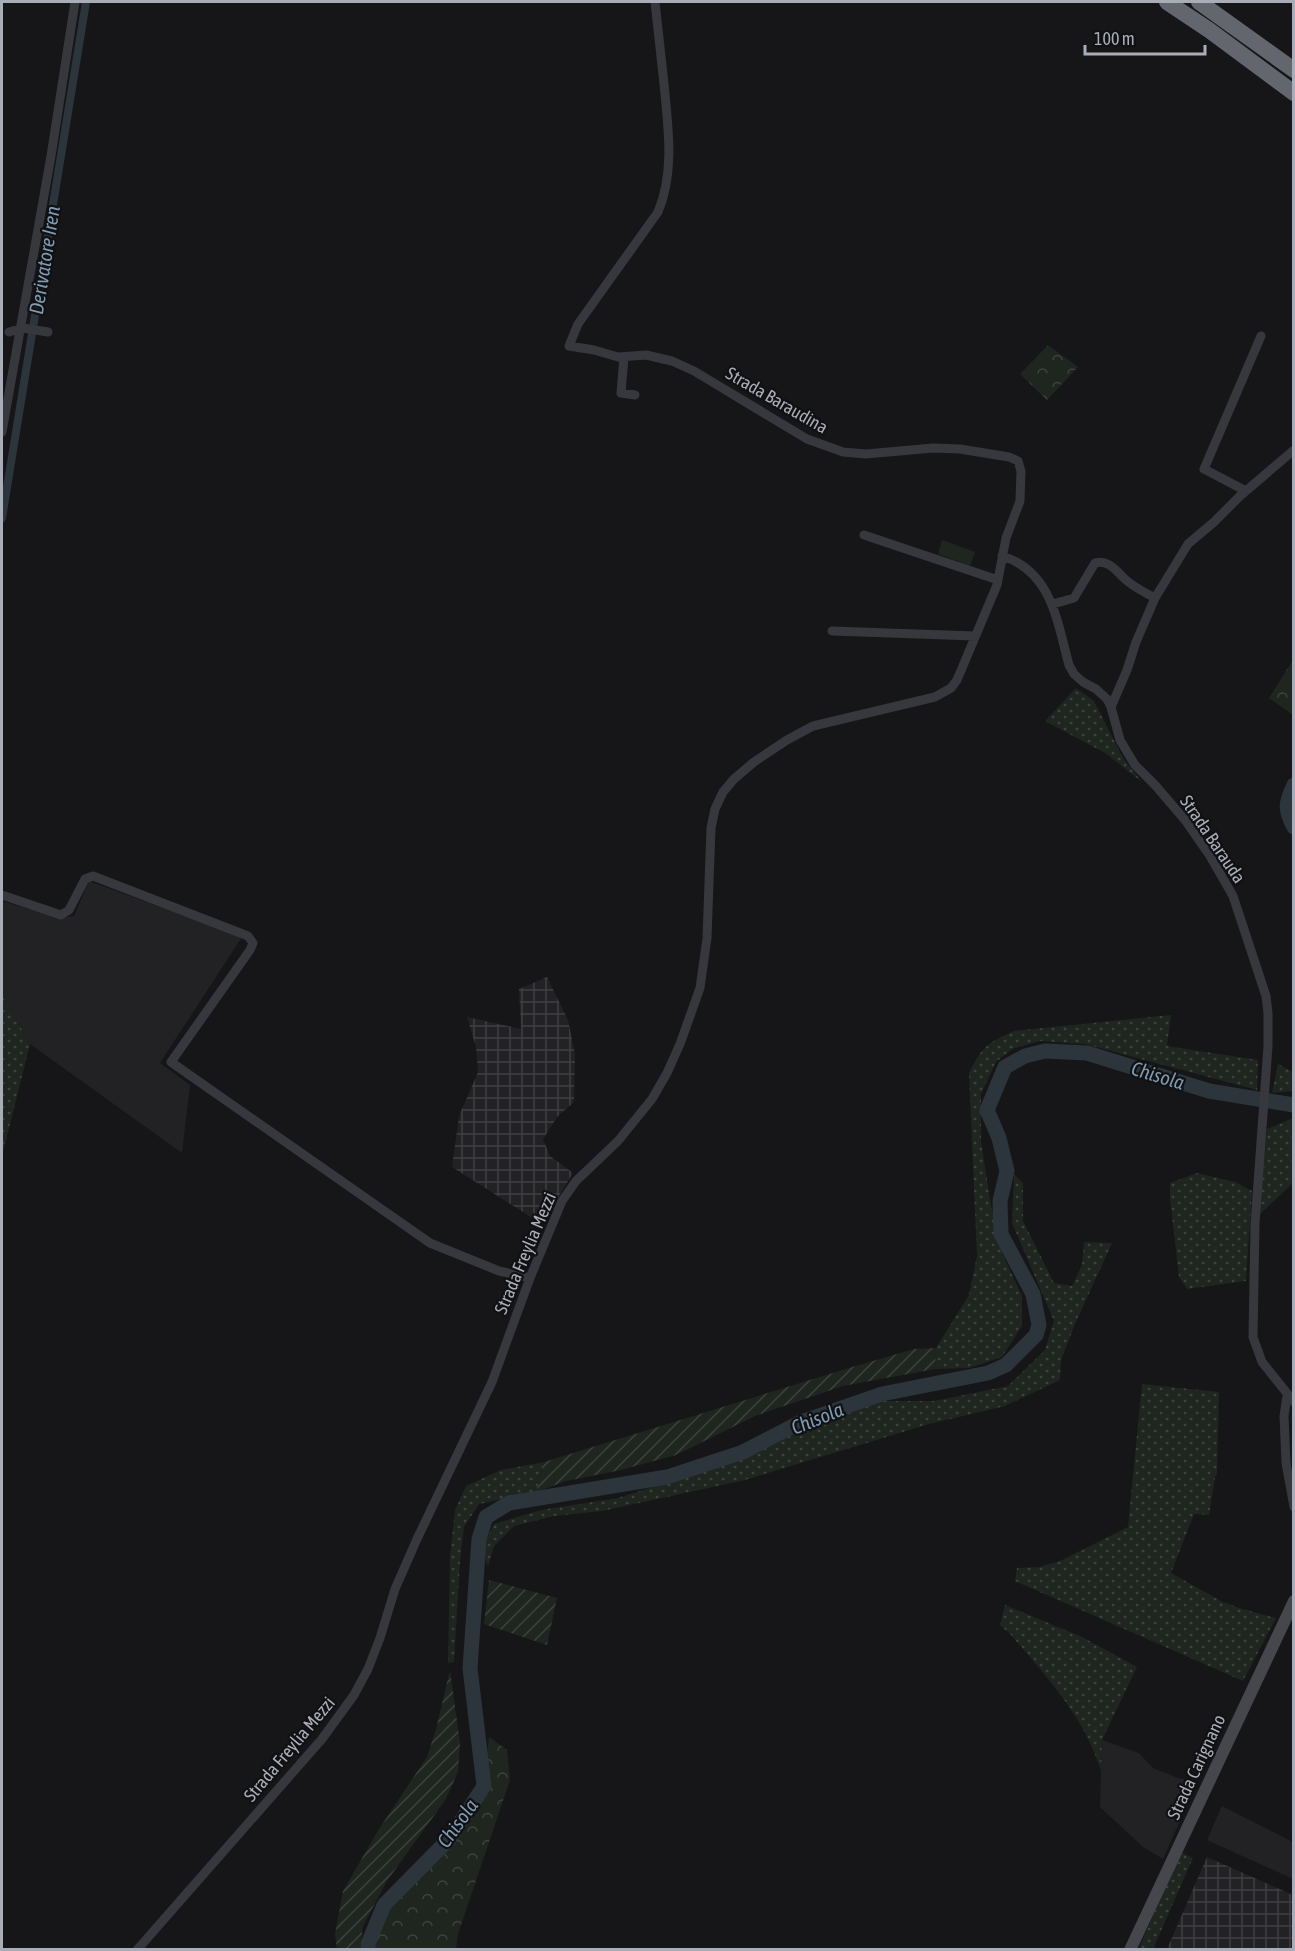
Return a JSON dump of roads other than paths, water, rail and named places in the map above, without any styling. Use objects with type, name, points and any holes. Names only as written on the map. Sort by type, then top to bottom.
[{"type":"highway","points":[[1167,2],[1226,42],[1293,93]]},
{"type":"highway","points":[[1199,2],[1293,70]]},
{"type":"main road","name":"Strada Carignano","points":[[1130,1950],[1293,1601]]},
{"type":"street","points":[[2,432],[17,330],[51,156],[75,2]]},
{"type":"street","name":"Strada Baraudina","points":[[655,2],[669,136],[667,184],[664,198],[658,212],[578,324],[569,346],[624,357],[645,355],[672,362],[694,371],[807,439],[843,452],[866,454],[933,448],[960,449],[1009,457],[1018,461],[1022,471],[1020,501],[1012,518],[1002,556]]},
{"type":"street","points":[[17,330],[48,332]]},
{"type":"street","points":[[1246,491],[1204,469],[1261,336]]},
{"type":"street","points":[[624,357],[621,393],[635,395]]},
{"type":"street","points":[[1111,707],[1155,598],[1188,544],[1293,450]]},
{"type":"street","points":[[864,535],[998,580]]},
{"type":"street","name":"Strada Freylia Mezzi","points":[[137,1950],[322,1739],[354,1695],[368,1670],[395,1589],[492,1382],[530,1278],[562,1201],[576,1181],[618,1141],[652,1099],[681,1044],[700,988],[707,938],[711,828],[715,808],[723,792],[754,762],[813,726],[935,697],[951,688],[957,680],[998,580],[1002,556]]},
{"type":"street","name":"Strada Barauda","points":[[1002,556],[1021,564],[1043,587],[1053,604],[1069,665],[1074,674],[1083,682],[1096,688],[1107,699],[1119,740],[1135,765],[1185,820],[1210,856],[1233,896],[1266,996],[1268,1046],[1256,1224],[1253,1337],[1262,1362],[1290,1399]]},
{"type":"street","points":[[1053,604],[1074,598],[1095,563],[1101,562],[1106,563],[1125,580],[1155,598]]},
{"type":"street","points":[[832,631],[975,636]]},
{"type":"street","points":[[2,895],[61,915],[69,910],[85,879],[93,876],[248,936],[253,943],[250,950],[171,1062],[430,1243],[499,1271],[530,1278]]},
{"type":"street","points":[[1290,1399],[1284,1416],[1286,1463],[1293,1507]]},
{"type":"waterway","name":"Derivatore Iren","points":[[2,518],[86,2]]},
{"type":"waterway","name":"Chisola","points":[[1294,785],[1287,806],[1294,827]]},
{"type":"waterway","name":"Chisola","points":[[368,1950],[368,1944],[384,1905],[450,1838],[484,1786],[470,1668],[479,1539],[486,1517],[509,1503],[667,1477],[743,1452],[801,1422],[882,1394],[988,1373],[1006,1365],[1036,1335],[1039,1325],[1033,1294],[1001,1234],[1000,1201],[1007,1171],[999,1138],[987,1110],[1005,1067],[1025,1056],[1045,1051],[1087,1053],[1209,1091],[1294,1105]]}]
